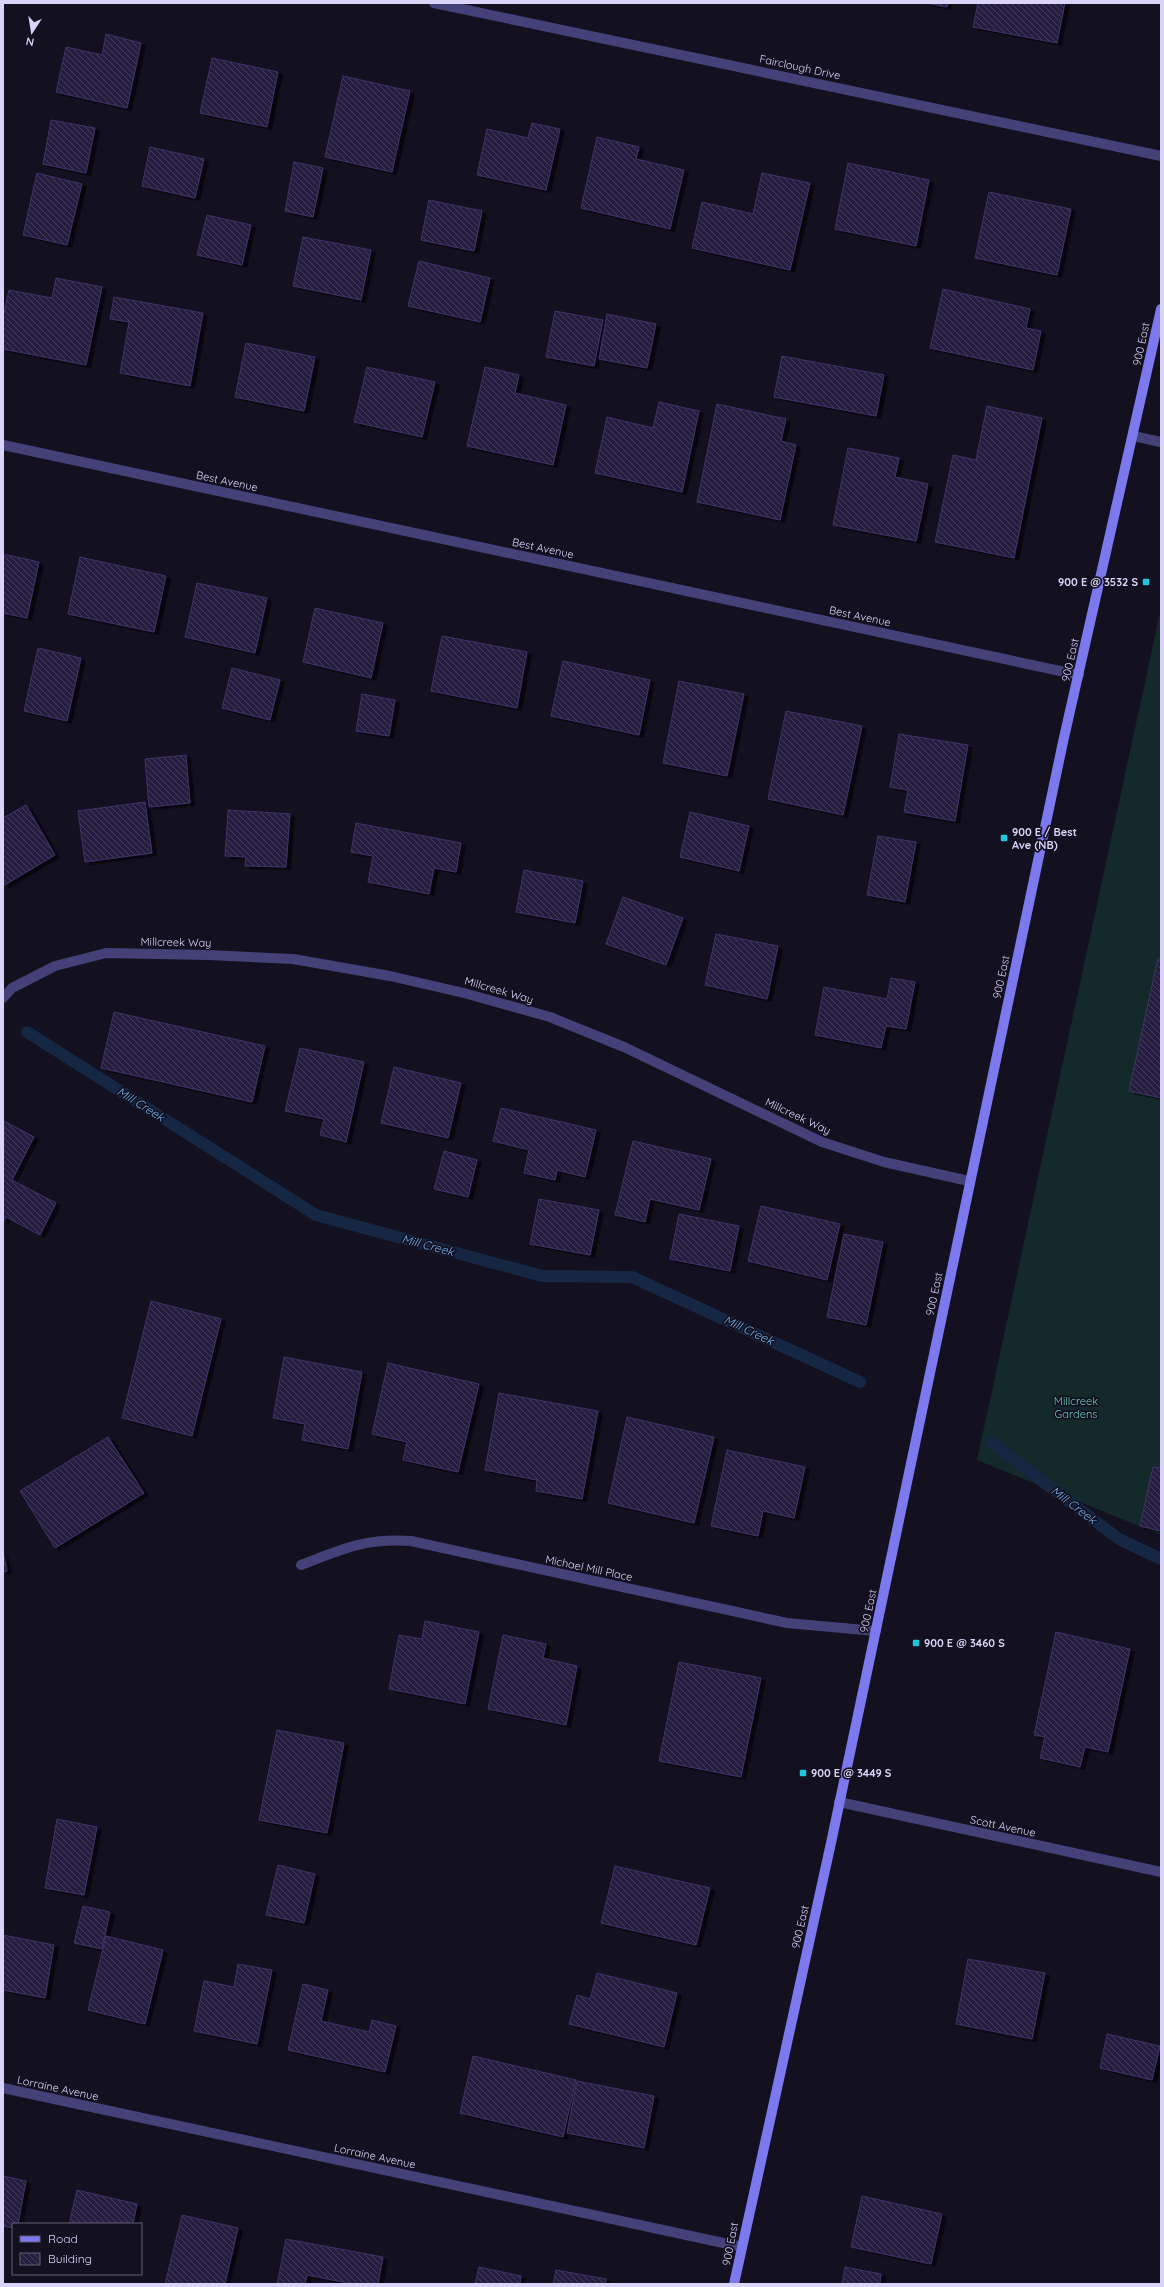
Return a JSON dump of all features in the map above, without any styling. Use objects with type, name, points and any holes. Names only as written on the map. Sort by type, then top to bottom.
[{"type":"main road","name":"900 East","points":[[734,2284],[876,1631],[969,1180],[1079,675],[1161,309]]},
{"type":"street","name":"Fairclough Drive","points":[[434,3],[1161,156]]},
{"type":"street","points":[[1133,436],[1161,442]]},
{"type":"street","name":"Best Avenue","points":[[3,445],[1079,675]]},
{"type":"street","name":"Millcreek Way","points":[[3,998],[12,988],[55,966],[106,953],[208,955],[293,959],[390,976],[464,993],[550,1017],[624,1047],[822,1142],[884,1162],[969,1180]]},
{"type":"street","name":"Michael Mill Place","points":[[300,1565],[356,1544],[374,1540],[411,1541],[787,1624],[876,1631]]},
{"type":"street","name":"Scott Avenue","points":[[839,1802],[1161,1872]]},
{"type":"street","name":"Lorraine Avenue","points":[[3,2088],[742,2247]]},
{"type":"green space","name":"Millcreek Gardens","points":[[1161,608],[1161,1535],[977,1460]]},
{"type":"building","points":[[926,3],[948,3],[947,7]]},
{"type":"building","points":[[978,3],[1065,3],[1057,43],[973,27]]},
{"type":"building","points":[[106,34],[141,43],[127,108],[56,92],[66,47],[102,55]]},
{"type":"building","points":[[212,58],[278,72],[267,127],[200,113]]},
{"type":"building","points":[[343,76],[410,91],[392,172],[325,157]]},
{"type":"building","points":[[51,120],[95,128],[86,173],[43,164]]},
{"type":"building","points":[[532,123],[560,129],[546,190],[477,175],[487,129],[528,138]]},
{"type":"building","points":[[597,137],[639,147],[636,159],[684,170],[670,229],[581,208]]},
{"type":"building","points":[[150,147],[204,159],[195,198],[142,186]]},
{"type":"building","points":[[294,162],[323,168],[313,217],[285,211]]},
{"type":"building","points":[[848,163],[929,180],[916,246],[835,229]]},
{"type":"building","points":[[37,173],[82,184],[67,245],[23,235]]},
{"type":"building","points":[[762,173],[810,183],[790,270],[692,248],[702,202],[753,214]]},
{"type":"building","points":[[989,192],[1071,209],[1057,275],[975,258]]},
{"type":"building","points":[[429,200],[482,211],[474,251],[421,240]]},
{"type":"building","points":[[207,215],[251,225],[242,265],[197,255]]},
{"type":"building","points":[[303,237],[371,250],[361,300],[293,286]]},
{"type":"building","points":[[419,261],[490,278],[480,322],[408,306]]},
{"type":"building","points":[[56,278],[102,287],[86,365],[3,349],[3,317],[9,290],[52,298]]},
{"type":"building","points":[[943,289],[1030,309],[1026,328],[1041,331],[1033,370],[930,348]]},
{"type":"building","points":[[114,297],[203,313],[190,386],[120,373],[129,322],[110,319]]},
{"type":"building","points":[[555,311],[603,320],[594,366],[546,357]]},
{"type":"building","points":[[607,314],[656,324],[647,368],[599,359]]},
{"type":"building","points":[[246,343],[315,357],[304,411],[235,397]]},
{"type":"building","points":[[782,356],[884,375],[876,416],[774,397]]},
{"type":"building","points":[[367,367],[435,382],[422,437],[354,422]]},
{"type":"building","points":[[485,367],[519,375],[515,393],[566,405],[553,465],[467,446]]},
{"type":"building","points":[[659,402],[699,411],[682,492],[595,473],[607,417],[653,428]]},
{"type":"building","points":[[717,404],[786,419],[781,441],[796,445],[780,520],[697,502]]},
{"type":"building","points":[[987,406],[1042,418],[1014,558],[935,542],[953,455],[976,460]]},
{"type":"building","points":[[848,448],[899,458],[895,477],[928,484],[916,541],[833,525]]},
{"type":"building","points":[[3,554],[39,562],[27,618],[3,613]]},
{"type":"building","points":[[80,557],[166,576],[154,632],[68,614]]},
{"type":"building","points":[[197,583],[267,598],[255,653],[185,637]]},
{"type":"building","points":[[315,608],[383,623],[371,678],[303,662]]},
{"type":"building","points":[[442,636],[527,652],[517,708],[431,691]]},
{"type":"building","points":[[38,648],[81,658],[67,721],[24,711]]},
{"type":"building","points":[[563,661],[650,680],[639,735],[551,716]]},
{"type":"building","points":[[232,668],[280,680],[270,720],[222,708]]},
{"type":"building","points":[[679,681],[744,694],[727,776],[663,763]]},
{"type":"building","points":[[362,694],[395,700],[389,736],[356,731]]},
{"type":"building","points":[[786,711],[862,726],[843,815],[768,799]]},
{"type":"building","points":[[899,734],[968,745],[955,821],[904,812],[908,790],[890,787]]},
{"type":"building","points":[[186,755],[190,803],[149,807],[145,759]]},
{"type":"building","points":[[145,802],[152,853],[85,862],[78,811]]},
{"type":"building","points":[[26,805],[55,855],[3,886],[3,818]]},
{"type":"building","points":[[228,810],[290,814],[286,867],[245,866],[246,857],[225,856]]},
{"type":"building","points":[[690,812],[749,826],[739,871],[680,857]]},
{"type":"building","points":[[356,823],[461,843],[456,872],[434,868],[429,894],[368,882],[373,856],[351,852]]},
{"type":"building","points":[[878,836],[916,842],[905,902],[867,895]]},
{"type":"building","points":[[524,870],[583,881],[575,923],[516,912]]},
{"type":"building","points":[[623,897],[683,918],[666,965],[606,944]]},
{"type":"building","points":[[716,934],[778,946],[767,999],[705,985]]},
{"type":"building","points":[[1158,958],[1161,959],[1161,1098],[1129,1091]]},
{"type":"building","points":[[891,978],[915,982],[906,1029],[886,1026],[881,1048],[815,1035],[824,987],[887,999]]},
{"type":"building","points":[[114,1012],[265,1046],[252,1102],[101,1068]]},
{"type":"building","points":[[300,1048],[364,1062],[346,1142],[320,1135],[324,1119],[285,1111]]},
{"type":"building","points":[[394,1067],[461,1083],[448,1138],[381,1123]]},
{"type":"building","points":[[501,1108],[596,1130],[585,1177],[557,1170],[555,1180],[524,1173],[529,1150],[493,1141]]},
{"type":"building","points":[[4,1121],[34,1137],[12,1180],[56,1203],[40,1235],[6,1217],[3,1222]]},
{"type":"building","points":[[633,1141],[711,1159],[699,1210],[650,1199],[645,1222],[615,1215]]},
{"type":"building","points":[[444,1151],[477,1160],[468,1197],[434,1189]]},
{"type":"building","points":[[539,1199],[599,1210],[590,1255],[530,1244]]},
{"type":"building","points":[[761,1206],[840,1224],[827,1280],[748,1261]]},
{"type":"building","points":[[679,1214],[739,1226],[730,1271],[670,1259]]},
{"type":"building","points":[[844,1234],[883,1242],[866,1325],[827,1317]]},
{"type":"building","points":[[151,1301],[221,1319],[192,1436],[122,1418]]},
{"type":"building","points":[[284,1357],[362,1372],[348,1449],[302,1440],[305,1424],[273,1418]]},
{"type":"building","points":[[388,1363],[479,1384],[458,1472],[403,1460],[407,1442],[372,1434]]},
{"type":"building","points":[[499,1393],[598,1411],[582,1499],[536,1491],[537,1480],[485,1470]]},
{"type":"building","points":[[627,1417],[714,1437],[694,1523],[608,1503]]},
{"type":"building","points":[[108,1437],[144,1493],[55,1548],[20,1491]]},
{"type":"building","points":[[727,1450],[805,1467],[794,1518],[763,1511],[758,1536],[711,1526]]},
{"type":"building","points":[[1153,1467],[1161,1468],[1161,1531],[1140,1526]]},
{"type":"building","points":[[3,1552],[7,1571],[3,1572]]},
{"type":"building","points":[[425,1621],[479,1632],[465,1704],[389,1689],[399,1635],[422,1639]]},
{"type":"building","points":[[1056,1632],[1130,1649],[1108,1752],[1085,1747],[1080,1767],[1040,1758],[1045,1737],[1034,1735]]},
{"type":"building","points":[[503,1635],[546,1644],[543,1658],[577,1666],[566,1725],[488,1709]]},
{"type":"building","points":[[679,1662],[761,1678],[741,1777],[659,1761]]},
{"type":"building","points":[[277,1730],[344,1743],[327,1833],[259,1820]]},
{"type":"building","points":[[57,1819],[97,1827],[84,1895],[45,1888]]},
{"type":"building","points":[[278,1865],[315,1874],[304,1923],[266,1915]]},
{"type":"building","points":[[615,1866],[710,1888],[696,1945],[601,1923]]},
{"type":"building","points":[[83,1906],[110,1912],[102,1949],[74,1943]]},
{"type":"building","points":[[3,1935],[54,1945],[45,1998],[3,1990]]},
{"type":"building","points":[[106,1936],[163,1950],[145,2024],[88,2010]]},
{"type":"building","points":[[968,1959],[1045,1973],[1032,2039],[956,2024]]},
{"type":"building","points":[[238,1964],[272,1970],[257,2044],[194,2031],[204,1981],[234,1987]]},
{"type":"building","points":[[597,1973],[677,1993],[664,2047],[569,2024],[577,1995],[590,1999]]},
{"type":"building","points":[[303,1984],[328,1990],[321,2021],[369,2032],[372,2020],[396,2026],[385,2072],[288,2050]]},
{"type":"building","points":[[1107,2034],[1160,2046],[1152,2080],[1100,2068]]},
{"type":"building","points":[[473,2056],[576,2080],[563,2137],[460,2113]]},
{"type":"building","points":[[577,2081],[654,2096],[644,2148],[567,2133]]},
{"type":"building","points":[[3,2176],[26,2181],[18,2223],[12,2223],[12,2228],[3,2226]]},
{"type":"building","points":[[77,2190],[137,2204],[133,2223],[69,2223]]},
{"type":"building","points":[[862,2196],[942,2214],[931,2264],[851,2247]]},
{"type":"building","points":[[182,2215],[238,2228],[225,2284],[165,2284]]},
{"type":"building","points":[[286,2239],[383,2257],[378,2284],[353,2284],[307,2275],[305,2284],[277,2284]]},
{"type":"building","points":[[479,2267],[521,2276],[520,2284],[475,2284]]},
{"type":"building","points":[[845,2267],[881,2274],[880,2284],[842,2284]]},
{"type":"building","points":[[556,2270],[606,2279],[605,2284],[553,2284]]},
{"type":"waterway","name":"Mill Creek","points":[[27,1032],[316,1215],[542,1276],[632,1277],[860,1382]]},
{"type":"waterway","name":"Mill Creek","points":[[992,1443],[1119,1539],[1161,1559]]},
{"type":"place","name":"900 E @ 3532 S","points":[[1146,582]]},
{"type":"place","name":"900 E / Best Ave (NB)","points":[[1004,838]]},
{"type":"place","name":"900 E @ 3460 S","points":[[916,1643]]},
{"type":"place","name":"900 E @ 3449 S","points":[[803,1773]]}]
